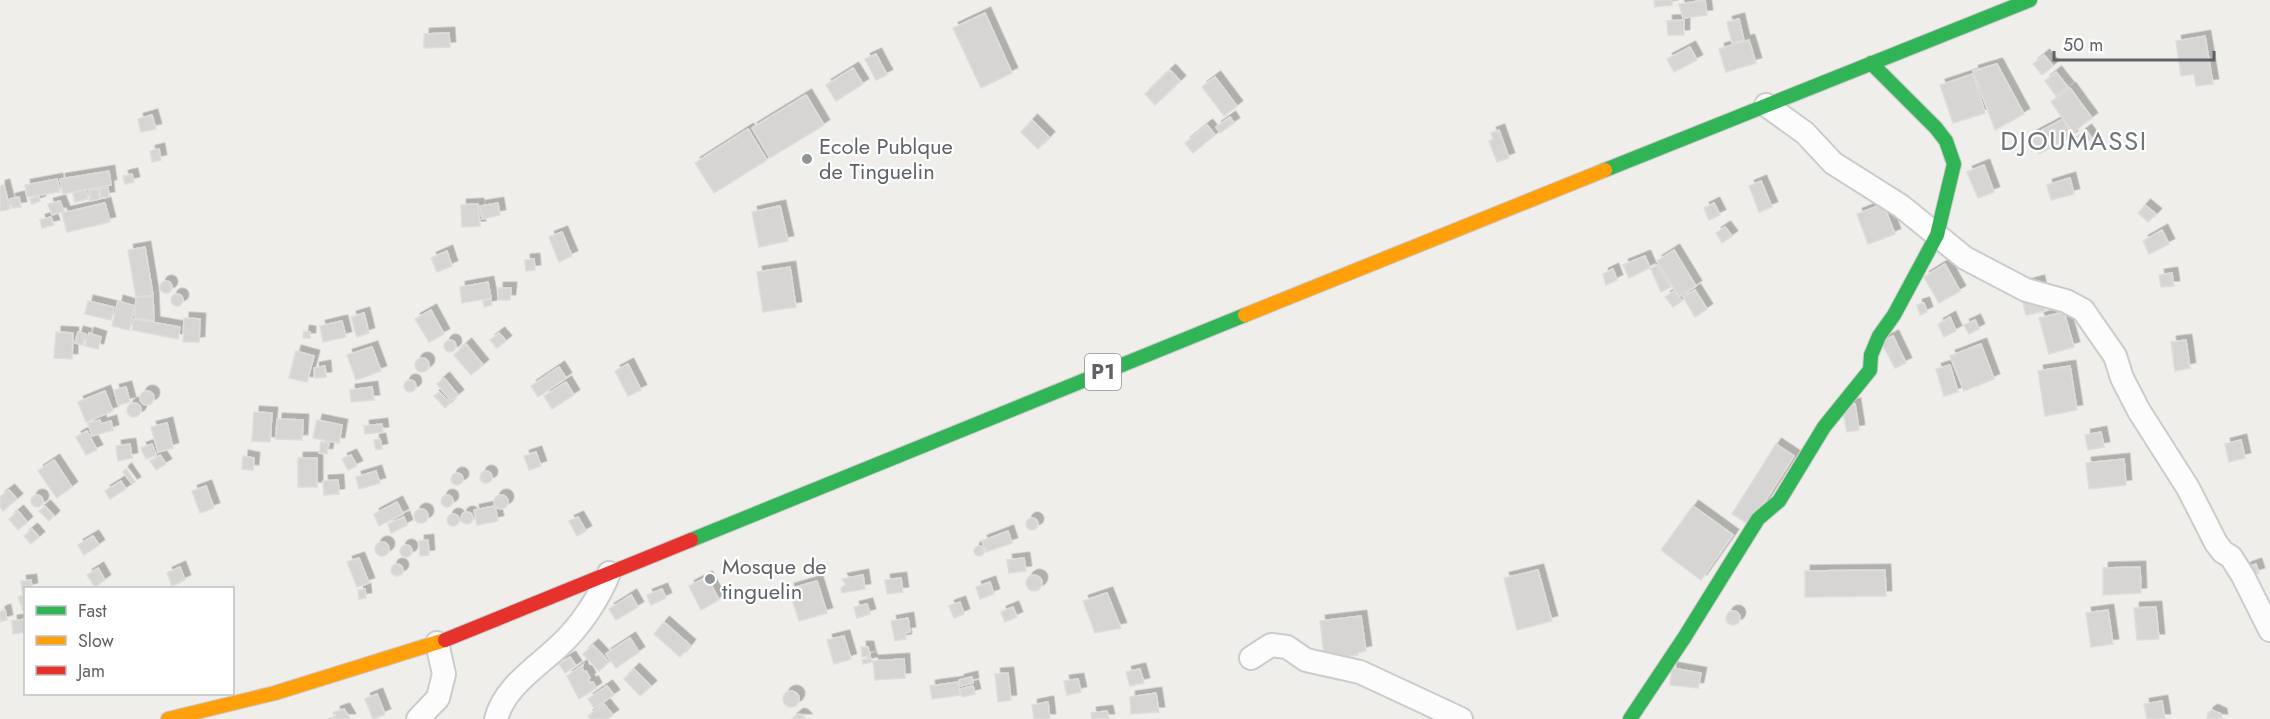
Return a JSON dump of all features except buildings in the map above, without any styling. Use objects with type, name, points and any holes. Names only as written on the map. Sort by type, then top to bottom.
[{"type":"main road","name":"P1","points":[[168,719],[275,693],[437,643],[2030,0]]},
{"type":"main road","points":[[1630,719],[1679,646],[1758,519],[1779,501],[1824,427],[1870,370],[1871,355],[1879,336],[1904,298],[1937,235],[1954,164],[1946,141],[1936,128],[1871,63]]},
{"type":"street","points":[[1766,105],[1805,133],[1833,163],[1901,206],[1965,258],[2026,290],[2067,301],[2083,310],[2115,356],[2122,378],[2139,411],[2188,488],[2216,543],[2223,552],[2231,557],[2243,576],[2270,630]]},
{"type":"street","points":[[496,719],[499,709],[524,675],[560,645],[573,629],[597,597],[609,573]]},
{"type":"street","points":[[418,719],[438,698],[444,674],[437,643]]},
{"type":"street","points":[[1251,658],[1271,645],[1287,647],[1306,660],[1360,672],[1461,719]]},
{"type":"traffic: fast","points":[[1605,170],[2030,0]]},
{"type":"traffic: fast","points":[[1630,719],[1684,638],[1758,519],[1779,501],[1824,427],[1870,370],[1871,355],[1879,336],[1894,315],[1937,235],[1954,164],[1946,141],[1936,128],[1871,63]]},
{"type":"traffic: fast","points":[[691,540],[1245,315]]},
{"type":"traffic: slow","points":[[1245,315],[1605,170]]},
{"type":"traffic: slow","points":[[168,719],[275,693],[445,640]]},
{"type":"traffic: jam","points":[[445,640],[691,540]]},
{"type":"place","name":"Ecole Publque de Tinguelin","points":[[807,159]]},
{"type":"place","name":"Mosque de tinguelin","points":[[710,579]]},
{"type":"district","name":"DJOUMASSI","points":[[2074,141]]}]
